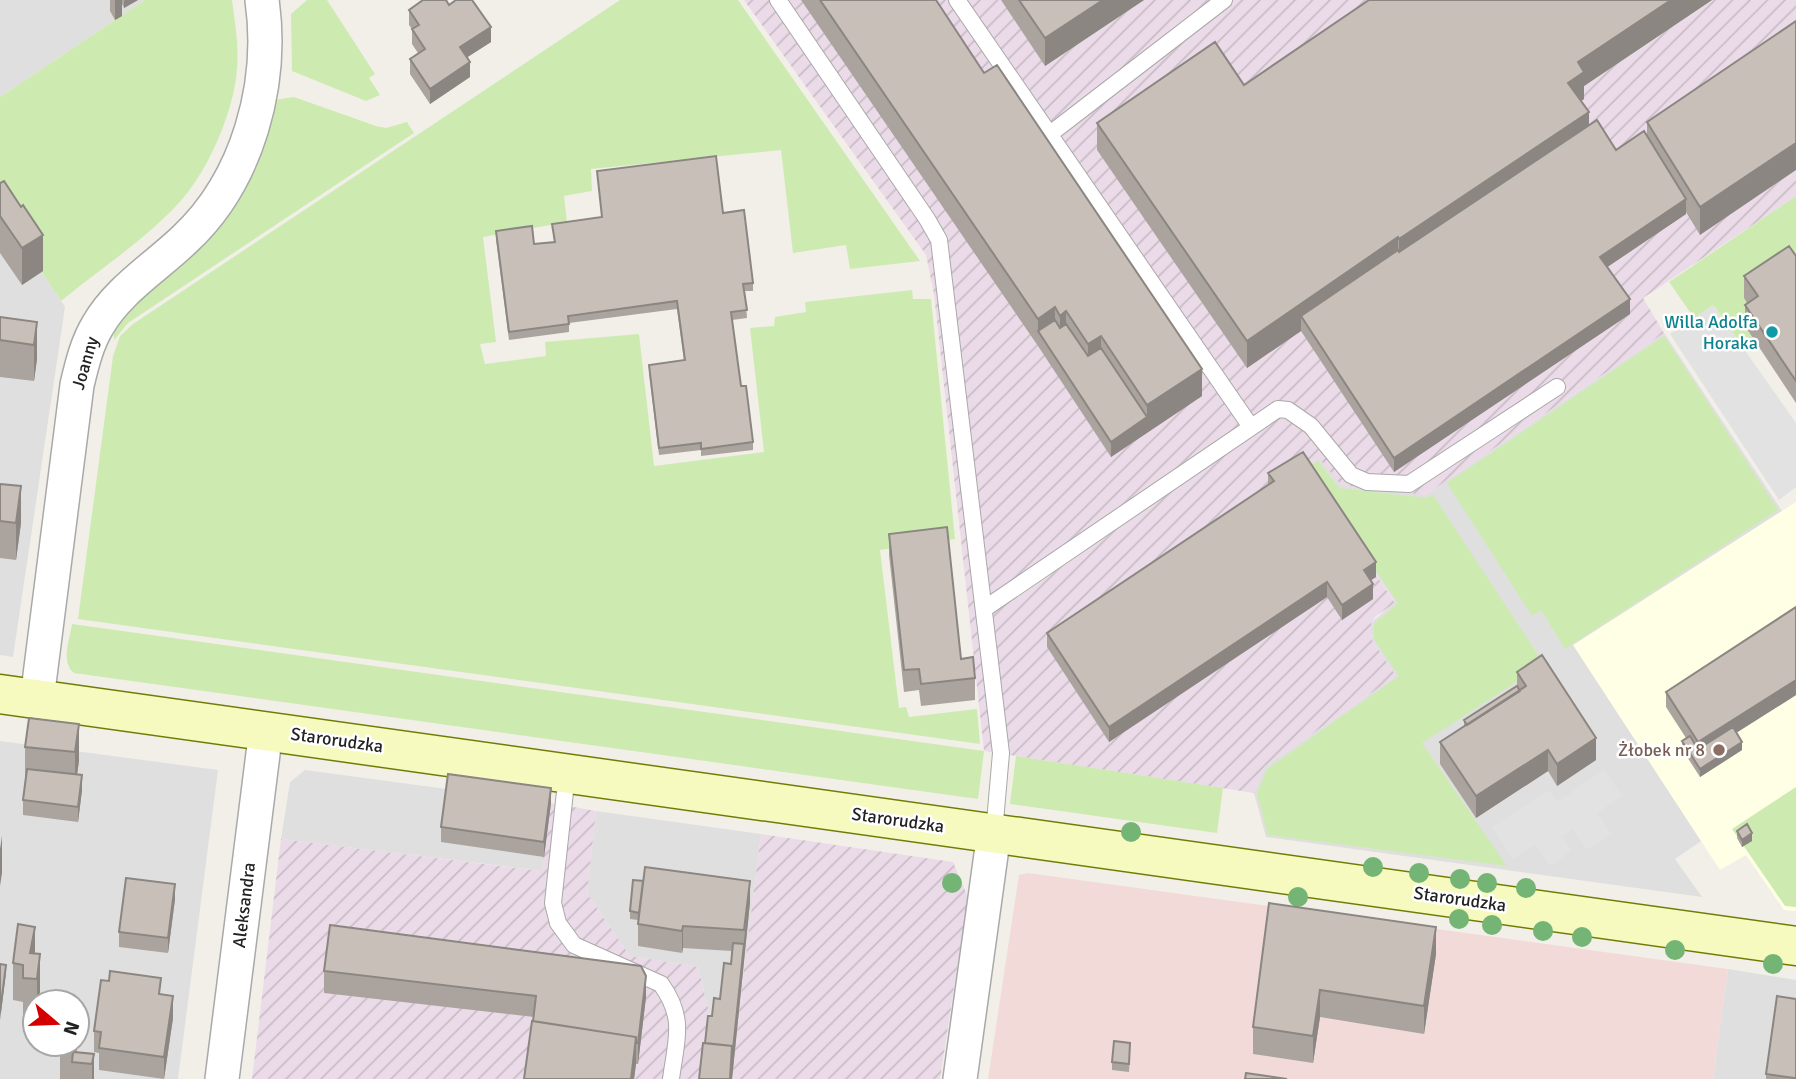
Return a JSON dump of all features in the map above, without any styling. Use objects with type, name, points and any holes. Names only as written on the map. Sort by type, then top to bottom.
[{"type":"street","name":"Joanny","points":[[18,697],[85,351],[109,307],[184,240],[201,221],[236,168],[246,145],[259,98],[265,40],[262,0]]},
{"type":"street","name":"Starorudzka","points":[[18,697],[1796,946]]},
{"type":"street","name":"Aleksandra","points":[[222,1079],[266,730]]},
{"type":"street","points":[[960,1079],[993,833]]},
{"type":"lane","points":[[778,0],[939,240],[1001,753],[993,833]]},
{"type":"lane","points":[[957,0],[1251,427]]},
{"type":"lane","points":[[1050,134],[1224,0]]},
{"type":"lane","points":[[984,609],[1278,408],[1288,410],[1311,426],[1351,475],[1367,482],[1409,484],[1557,387]]},
{"type":"lane","points":[[567,773],[553,903],[558,923],[574,945],[661,984],[669,996],[678,1022],[671,1079]]},
{"type":"shaded area","points":[[0,0],[145,0],[0,97]]},
{"type":"shaded area","points":[[744,0],[1796,0],[1796,196],[1643,298],[1664,333],[1425,495],[1341,485],[1319,458],[1303,467],[1395,603],[1376,616],[1371,623],[1371,632],[1372,640],[1396,676],[1264,767],[1254,793],[984,751],[934,294],[926,255]]},
{"type":"shaded area","points":[[0,208],[65,307],[13,657],[0,655]]},
{"type":"shaded area","points":[[1713,305],[1796,423],[1796,487],[1779,500],[1670,334]]},
{"type":"shaded area","points":[[1664,333],[1782,511],[1574,645],[1701,841],[1675,859],[1702,897],[1266,837],[1254,793],[1264,767],[1396,676],[1372,640],[1371,632],[1371,623],[1395,602],[1303,467],[1319,458],[1425,495]]},
{"type":"shaded area","name":"Żłobek nr 8","points":[[1796,502],[1796,911],[1784,910],[1746,855],[1720,870],[1573,645]]},
{"type":"shaded area","points":[[0,741],[218,770],[178,1079],[0,1079]]},
{"type":"shaded area","points":[[305,770],[551,803],[542,871],[281,839],[290,782]]},
{"type":"shaded area","points":[[1604,770],[1622,796],[1597,813],[1611,833],[1587,850],[1572,829],[1562,836],[1571,851],[1550,866],[1535,844],[1513,859],[1492,827],[1548,790],[1557,802]]},
{"type":"shaded area","points":[[551,803],[596,811],[587,894],[630,956],[698,967],[712,1024],[737,1025],[761,834],[953,862],[968,897],[940,1079],[252,1079],[281,839],[541,871]]},
{"type":"shaded area","points":[[596,811],[761,834],[737,1026],[712,1024],[698,967],[630,956],[587,894]]},
{"type":"shaded area","points":[[1028,873],[1728,969],[1713,1079],[988,1079],[1019,875]]},
{"type":"shaded area","points":[[1728,969],[1796,980],[1796,1079],[1713,1079]]},
{"type":"green space","points":[[145,0],[232,0],[237,60],[231,104],[217,142],[199,177],[177,205],[135,243],[61,301],[0,208],[0,97]]},
{"type":"green space","points":[[307,0],[327,0],[375,74],[369,78],[380,95],[366,101],[292,71],[291,14]]},
{"type":"green space","points":[[620,0],[738,0],[920,261],[850,269],[846,245],[793,253],[781,150],[591,169],[592,191],[564,196],[567,222],[483,237],[496,342],[480,344],[485,364],[546,356],[545,342],[639,334],[654,466],[764,452],[750,328],[774,326],[775,317],[806,312],[805,302],[912,290],[913,299],[931,299],[955,539],[880,550],[899,708],[906,707],[909,717],[977,709],[980,744],[78,619],[113,356],[120,336],[133,324]]},
{"type":"green space","points":[[294,97],[376,126],[386,128],[407,122],[414,133],[128,323],[114,340],[114,330],[274,100]]},
{"type":"green space","points":[[1796,196],[1796,277],[1745,298],[1758,318],[1753,338],[1742,346],[1714,306],[1694,318],[1669,282]]},
{"type":"green space","points":[[1664,336],[1778,510],[1565,649],[1541,610],[1532,616],[1447,483]]},
{"type":"green space","points":[[1318,461],[1339,488],[1427,498],[1433,495],[1544,664],[1422,743],[1507,866],[1268,835],[1257,793],[1267,769],[1399,676],[1374,639],[1374,624],[1398,603],[1306,468]]},
{"type":"green space","points":[[72,624],[984,751],[978,799],[74,673],[67,657]]},
{"type":"green space","points":[[1016,756],[1223,788],[1217,833],[1010,804]]},
{"type":"green space","points":[[1796,787],[1796,907],[1785,906],[1732,829]]},
{"type":"building","points":[[423,0],[446,0],[449,5],[456,0],[472,0],[491,27],[460,47],[470,62],[430,89],[410,59],[425,49],[412,29],[419,25],[409,10]]},
{"type":"building","points":[[820,0],[936,0],[984,73],[997,65],[1202,369],[1147,405],[1101,336],[1088,344],[1066,311],[1060,316],[1055,307],[1038,319]]},
{"type":"building","points":[[1019,0],[1103,0],[1045,38]]},
{"type":"building","points":[[1369,0],[1671,0],[1578,62],[1584,72],[1568,83],[1589,112],[1399,239],[1398,237],[1247,341],[1097,123],[1215,42],[1244,85]]},
{"type":"building","points":[[1796,21],[1796,143],[1700,207],[1647,122]]},
{"type":"building","points":[[1597,120],[1616,150],[1644,131],[1686,199],[1600,257],[1630,299],[1394,458],[1301,316]]},
{"type":"building","points":[[716,156],[723,213],[744,210],[753,283],[743,284],[747,310],[731,312],[741,386],[746,386],[753,442],[701,449],[701,443],[659,448],[649,365],[685,360],[677,301],[568,316],[569,324],[509,332],[496,231],[532,226],[534,244],[555,242],[552,224],[602,217],[597,171]]},
{"type":"building","points":[[4,181],[43,235],[22,248],[0,216],[0,183]]},
{"type":"building","name":"Willa Adolfa Horaka","points":[[1789,246],[1796,256],[1796,381],[1745,305],[1758,296],[1744,276]]},
{"type":"building","points":[[0,317],[37,322],[34,345],[0,340]]},
{"type":"building","points":[[1055,320],[1060,328],[1066,324],[1088,356],[1101,348],[1147,417],[1111,442],[1038,331]]},
{"type":"building","points":[[1303,452],[1376,562],[1364,570],[1373,584],[1342,605],[1327,582],[1109,727],[1047,633],[1274,481],[1268,473]]},
{"type":"building","points":[[0,484],[21,486],[16,523],[0,521]]},
{"type":"building","points":[[947,527],[961,659],[973,657],[975,678],[921,684],[919,669],[904,670],[889,534]]},
{"type":"building","points":[[1796,607],[1796,680],[1698,742],[1666,692]]},
{"type":"building","points":[[1542,655],[1596,738],[1557,764],[1548,750],[1476,796],[1440,742],[1526,686],[1517,672]]},
{"type":"building","points":[[1517,686],[1520,691],[1467,725],[1464,720]]},
{"type":"building","points":[[29,718],[79,724],[75,752],[25,747]]},
{"type":"building","points":[[1733,727],[1742,742],[1700,769],[1682,741],[1690,736],[1698,749]]},
{"type":"building","points":[[27,769],[82,775],[78,807],[23,800]]},
{"type":"building","points":[[448,774],[551,788],[544,842],[441,827]]},
{"type":"building","points":[[1747,824],[1752,833],[1742,840],[1737,831]]},
{"type":"building","points":[[645,867],[750,881],[744,930],[683,926],[682,931],[638,924]]},
{"type":"building","points":[[126,878],[175,884],[168,938],[119,932]]},
{"type":"building","points":[[633,880],[643,881],[639,913],[630,911]]},
{"type":"building","points":[[1269,903],[1436,927],[1424,1006],[1320,990],[1313,1036],[1253,1027]]},
{"type":"building","points":[[18,924],[35,927],[30,953],[40,954],[37,979],[23,978],[23,965],[13,963]]},
{"type":"building","points":[[330,925],[641,966],[646,976],[638,1043],[636,1037],[533,1021],[536,996],[324,971]]},
{"type":"building","points":[[733,943],[744,944],[732,1059],[732,1046],[705,1043],[708,1016],[712,1016],[714,998],[720,999],[724,963],[731,964]]},
{"type":"building","points":[[0,964],[6,965],[0,1012]]},
{"type":"building","points":[[110,971],[161,978],[159,994],[173,996],[164,1057],[99,1048],[101,1032],[94,1031],[101,980],[109,981]]},
{"type":"building","points":[[1777,996],[1796,999],[1796,1079],[1766,1074]]},
{"type":"building","points":[[532,1021],[636,1037],[631,1079],[524,1079]]},
{"type":"building","points":[[1114,1041],[1130,1043],[1129,1064],[1112,1062]]},
{"type":"building","points":[[703,1043],[732,1046],[730,1079],[699,1079]]},
{"type":"building","points":[[91,1054],[94,1054],[92,1064],[72,1062],[72,1058],[91,1058]]},
{"type":"building","points":[[1246,1073],[1287,1079],[1245,1079]]},
{"type":"place","name":"Willa Adolfa Horaka","points":[[1772,332]]},
{"type":"place","name":"Żłobek nr 8","points":[[1719,750]]}]
